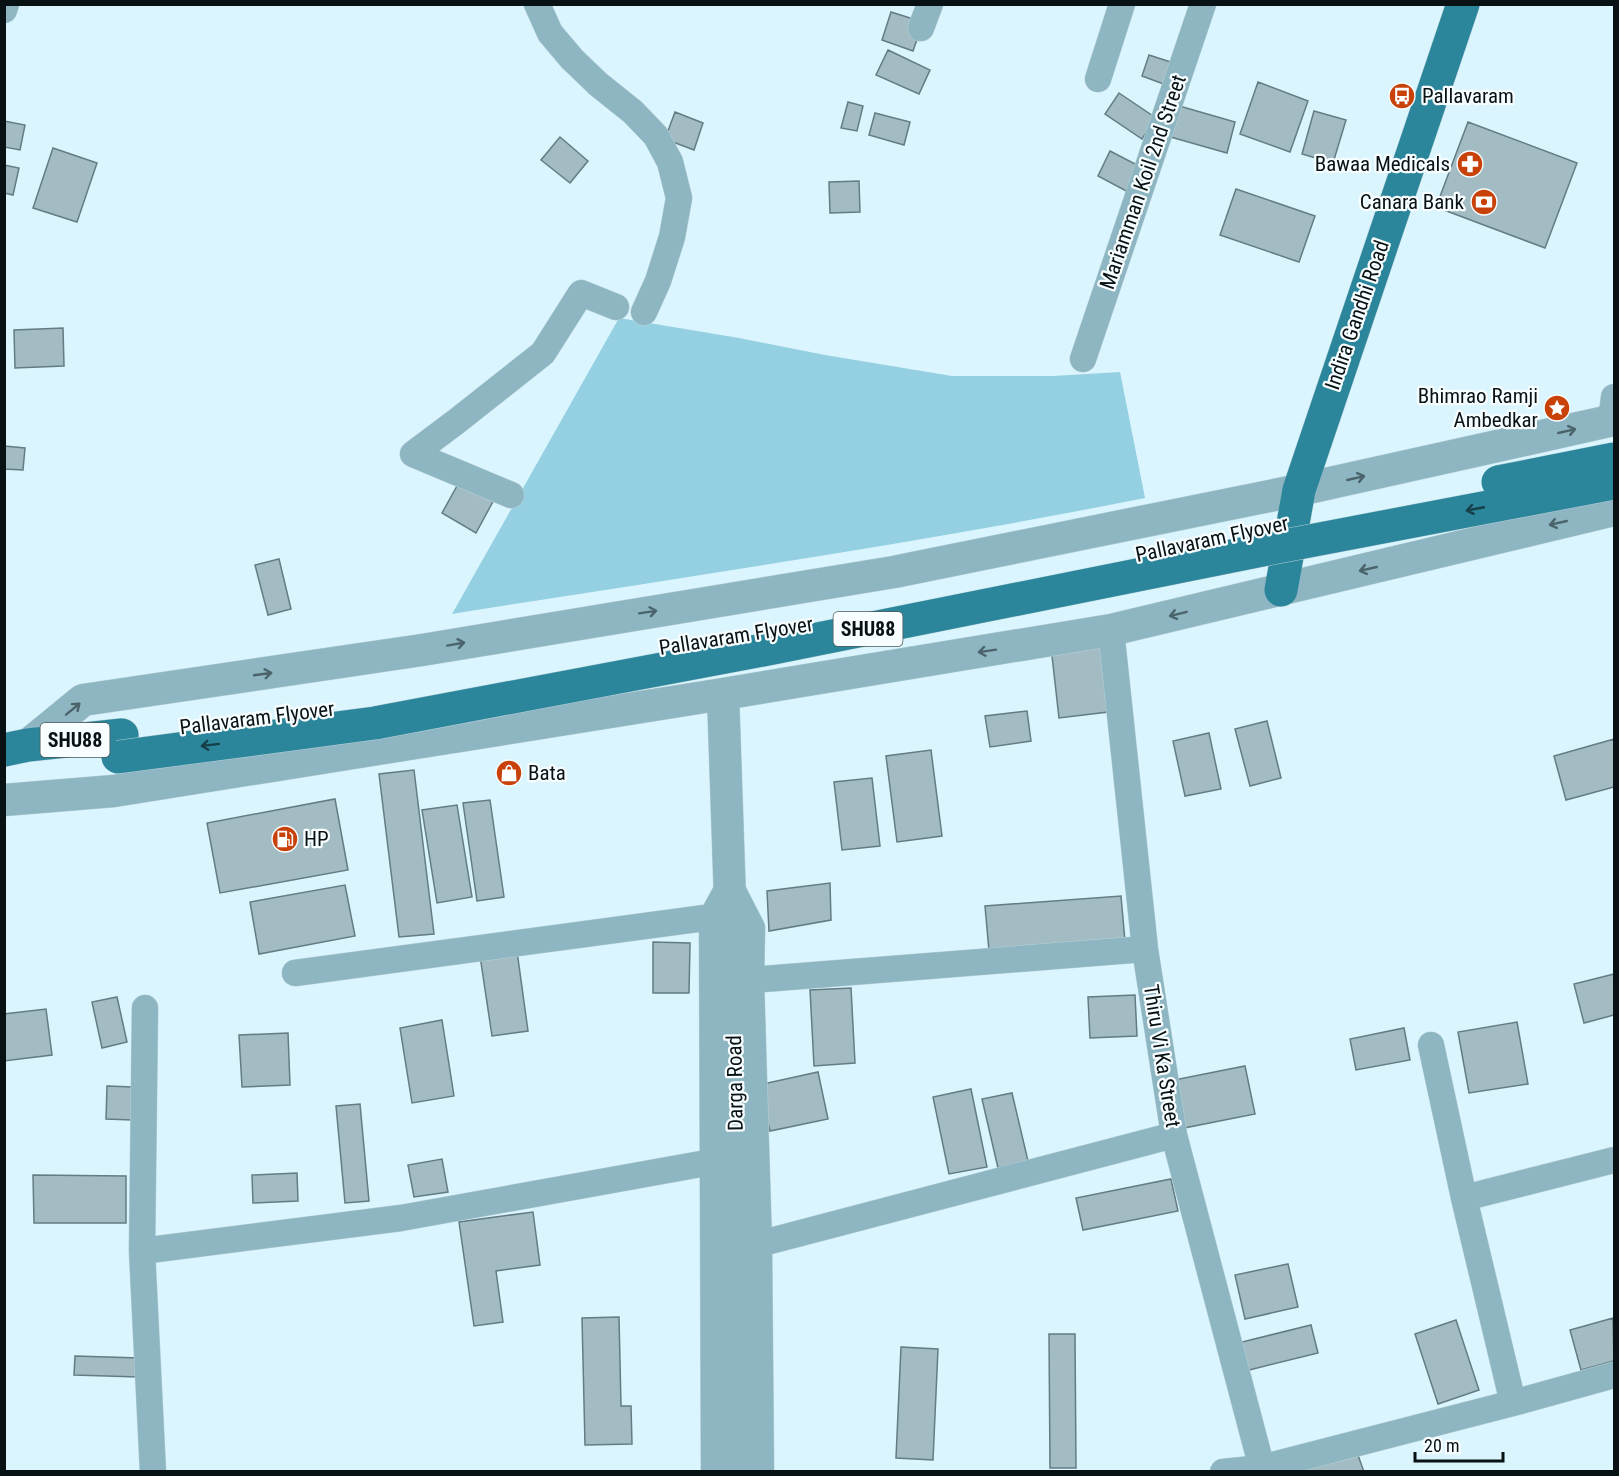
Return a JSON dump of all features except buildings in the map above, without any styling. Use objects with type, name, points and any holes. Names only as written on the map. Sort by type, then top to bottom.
[{"type":"main road","name":"Indira Gandhi Road","points":[[1281,590],[1299,490],[1463,4]]},
{"type":"main road","name":"Pallavaram Flyover","points":[[120,746],[378,702],[634,653],[860,616],[1280,525],[1614,459]]},
{"type":"main road","name":"Pallavaram Flyover","points":[[18,758],[120,746],[375,723],[768,649],[1257,551],[1614,483]]},
{"type":"street","points":[[4,10],[6,4]]},
{"type":"street","points":[[537,4],[550,33],[572,59],[598,84],[633,112],[656,136],[670,162],[679,198],[672,237],[658,281],[644,312]]},
{"type":"street","points":[[1098,79],[1122,4]]},
{"type":"street","name":"Mariamman Koil 2nd Street","points":[[1083,359],[1203,4]]},
{"type":"street","points":[[511,495],[413,454],[543,353],[581,293],[616,307]]},
{"type":"street","points":[[18,758],[83,700],[422,650],[894,572],[1299,490],[1613,413]]},
{"type":"street","points":[[4,800],[114,791],[1111,630],[1614,510]]},
{"type":"street","name":"Thiru Vi Ka Street","points":[[1111,630],[1145,949],[1174,1135],[1262,1470]]},
{"type":"street","name":"Darga Road","points":[[723,694],[739,1237],[736,1454],[738,1472]]},
{"type":"street","points":[[714,1472],[712,917],[730,885]]},
{"type":"street","points":[[730,885],[753,928],[751,980],[759,1245],[761,1472]]},
{"type":"street","points":[[296,973],[712,917]]},
{"type":"street","points":[[751,980],[1145,949]]},
{"type":"street","points":[[145,1008],[142,1251],[153,1472]]},
{"type":"street","points":[[1431,1045],[1464,1198],[1513,1403]]},
{"type":"street","points":[[759,1245],[1174,1135]]},
{"type":"street","points":[[1464,1198],[1614,1160]]},
{"type":"street","points":[[142,1251],[401,1218],[712,1162]]},
{"type":"street","points":[[1223,1472],[1262,1470],[1614,1375]]},
{"type":"shaded area","points":[[619,318],[952,376],[1053,376],[1120,372],[1145,498],[886,545],[452,614]]},
{"type":"place","name":"Pallavaram","points":[[1402,96]]},
{"type":"place","name":"Bawaa Medicals","points":[[1470,164]]},
{"type":"place","name":"Canara Bank","points":[[1484,202]]},
{"type":"place","name":"Bhimrao Ramji Ambedkar","points":[[1557,408]]},
{"type":"place","name":"Bata","points":[[509,773]]},
{"type":"place","name":"HP","points":[[285,839]]}]
